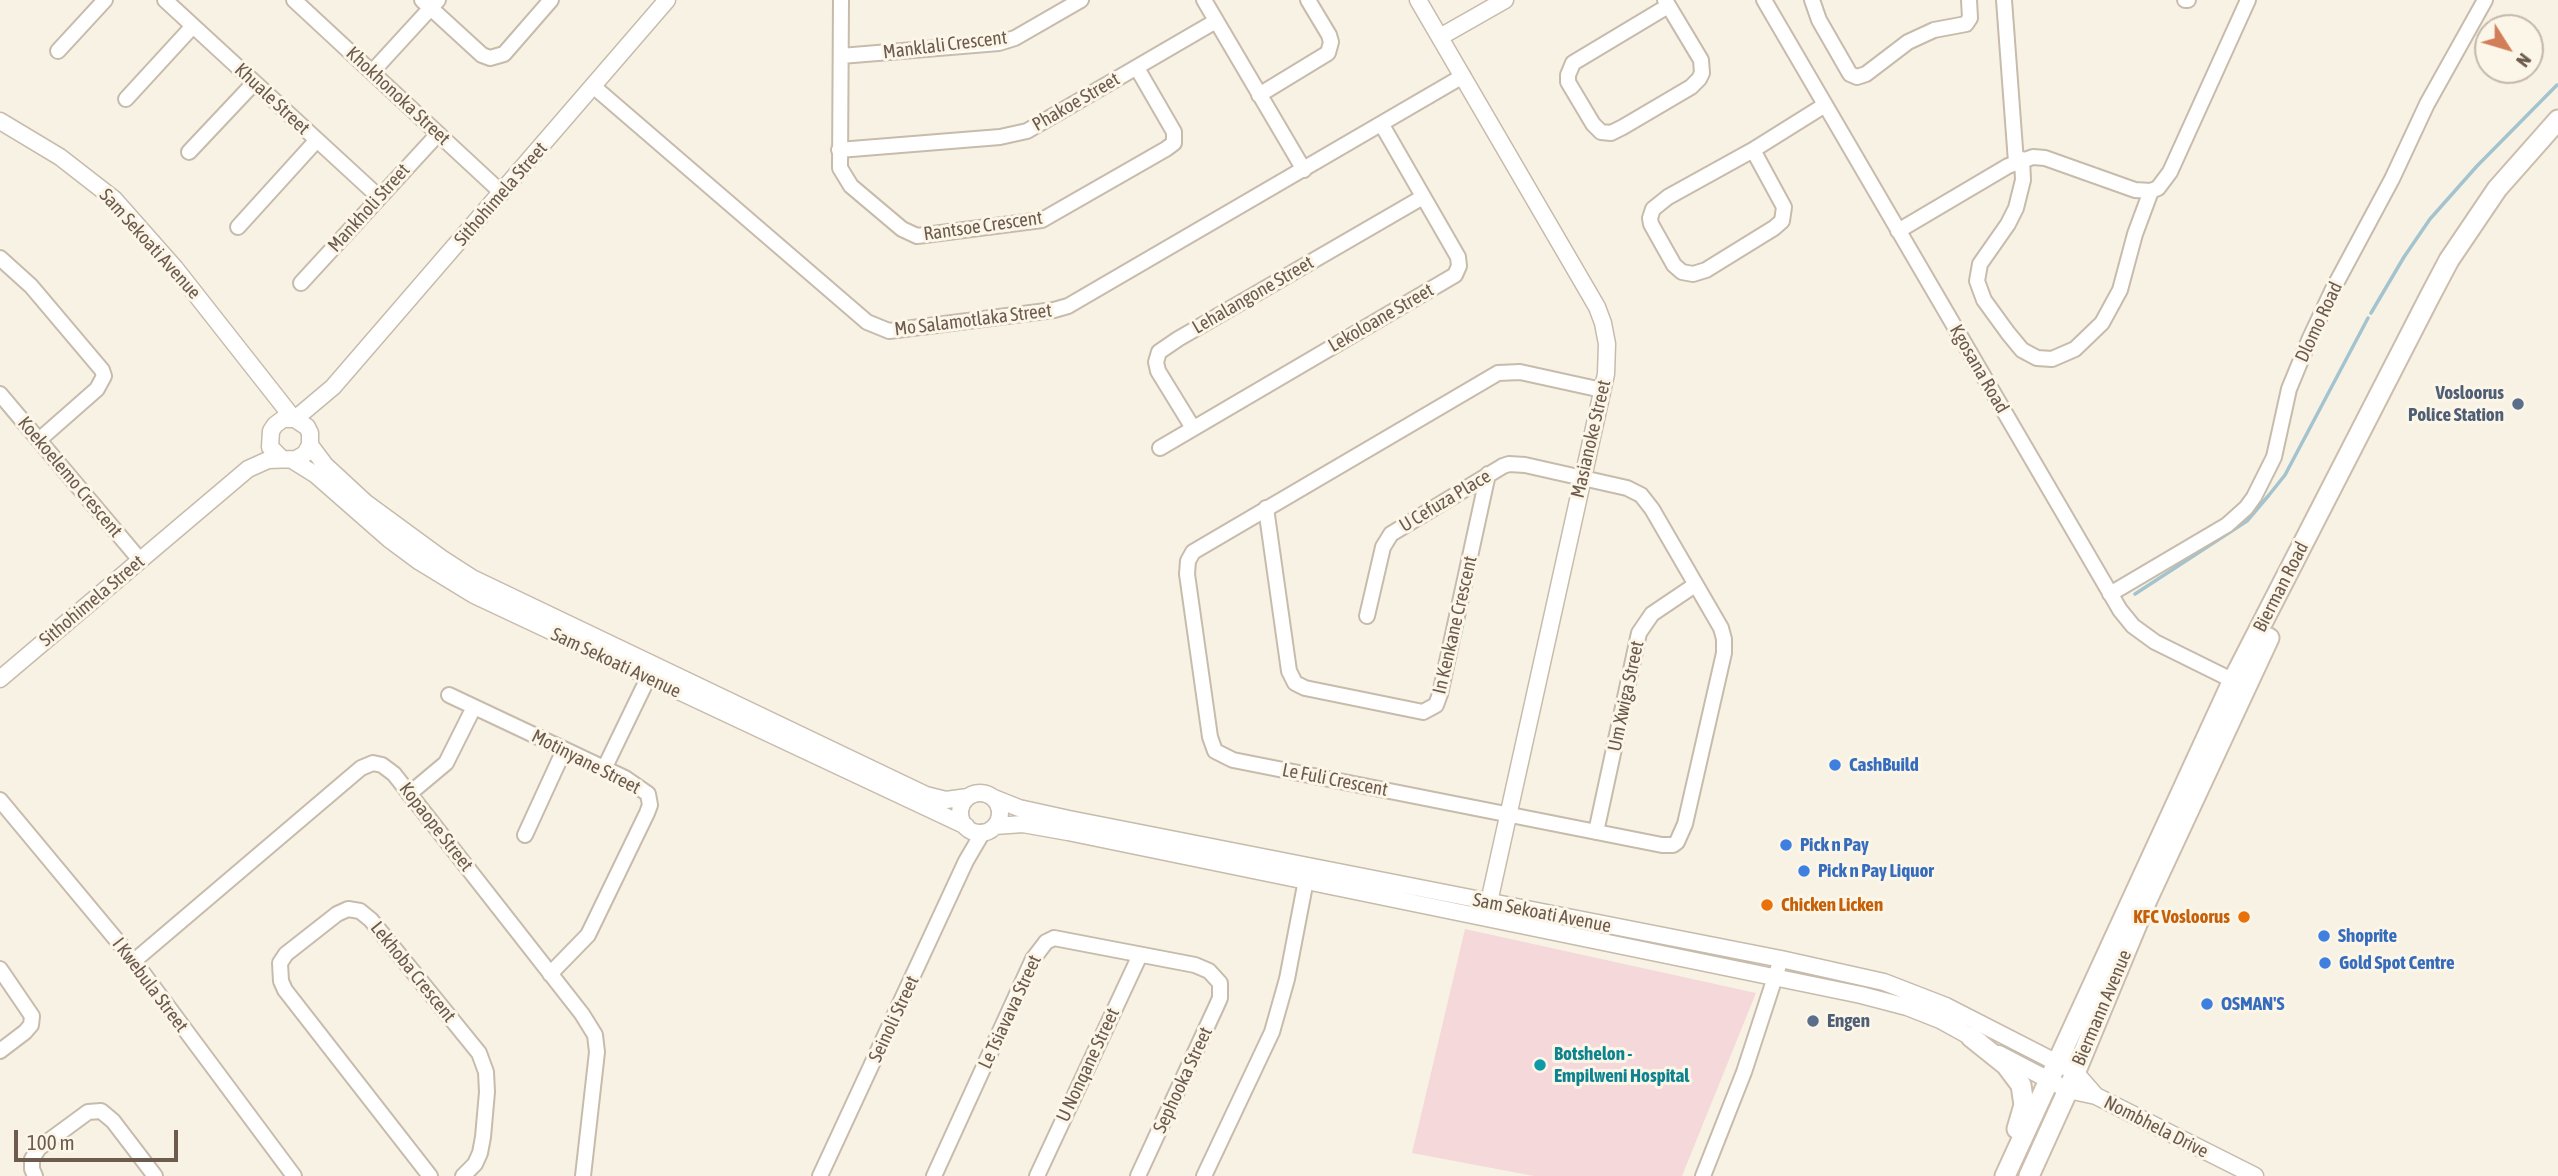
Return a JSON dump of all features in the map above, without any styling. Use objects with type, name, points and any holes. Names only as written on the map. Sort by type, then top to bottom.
[{"type":"main road","name":"Bierman Road","points":[[2239,683],[2449,260],[2497,189],[2558,120]]},
{"type":"main road","name":"Bierman Road","points":[[2239,683],[2331,514],[2468,251],[2507,195],[2558,135]]},
{"type":"main road","name":"Biermann Avenue","points":[[2008,1170],[2063,1077],[2147,900],[2239,683]]},
{"type":"main road","points":[[1971,1037],[2006,1065],[2021,1085],[2024,1105],[2008,1170]]},
{"type":"main road","name":"Biermann Avenue","points":[[2029,1176],[2063,1077]]},
{"type":"street","points":[[58,51],[105,0]]},
{"type":"street","name":"Khuale Street","points":[[165,0],[379,197]]},
{"type":"street","name":"Khokhonoka Street","points":[[294,0],[502,193]]},
{"type":"street","points":[[372,72],[430,3],[482,55],[494,58],[504,54],[551,0]]},
{"type":"street","name":"Sithohimela Street","points":[[294,419],[333,387],[667,0]]},
{"type":"street","name":"Rantsoe Crescent","points":[[841,0],[840,168],[846,180],[910,234],[928,236],[1042,220],[1166,149],[1174,143],[1172,125],[1137,68]]},
{"type":"street","name":"Manklali Crescent","points":[[841,56],[999,43],[1015,38],[1081,0]]},
{"type":"street","points":[[1204,0],[1304,170]]},
{"type":"street","points":[[1259,95],[1328,53],[1331,42],[1329,36],[1308,0]]},
{"type":"street","name":"Masianoke Street","points":[[1418,0],[1597,307],[1607,344],[1607,364],[1602,390],[1485,919]]},
{"type":"street","points":[[1440,37],[1505,0]]},
{"type":"street","name":"Kgosana Road","points":[[1764,0],[2120,610],[2142,633],[2239,683]]},
{"type":"street","points":[[1812,0],[1819,20],[1850,74],[1857,77],[1866,74],[1908,42],[1934,30],[1966,24],[1970,18],[1969,0]]},
{"type":"street","points":[[2004,0],[2022,180],[2016,208],[1980,264],[1977,281],[1984,300],[2022,350],[2037,358],[2052,359],[2075,349],[2102,323],[2120,290],[2134,234],[2151,191],[2165,181],[2170,172],[2248,0]]},
{"type":"street","name":"Dlomo Road","points":[[2110,594],[2227,525],[2254,497],[2274,457],[2288,389],[2310,338],[2392,179],[2427,104],[2485,0]]},
{"type":"street","points":[[1666,3],[1701,60],[1702,73],[1699,79],[1692,88],[1623,127],[1611,133],[1601,132],[1593,124],[1568,82],[1567,75],[1573,63],[1666,3]]},
{"type":"street","name":"Phakoe Street","points":[[839,150],[1017,134],[1034,127],[1216,21]]},
{"type":"street","points":[[126,99],[193,26]]},
{"type":"street","name":"Mo Salamotlaka Street","points":[[593,86],[867,322],[889,331],[1068,306],[1463,76]]},
{"type":"street","points":[[189,152],[254,83]]},
{"type":"street","points":[[1753,150],[1784,207],[1782,221],[1706,270],[1693,274],[1682,272],[1674,265],[1651,224],[1653,209],[1668,197],[1753,150],[1825,105]]},
{"type":"street","name":"Sam Sekoati Avenue","points":[[0,121],[60,157],[114,199],[176,268],[294,419]]},
{"type":"street","name":"Lekoloane Street","points":[[1160,448],[1455,275],[1459,266],[1458,257],[1382,125]]},
{"type":"street","name":"Mankholi Street","points":[[301,283],[438,134]]},
{"type":"street","points":[[238,227],[316,141]]},
{"type":"street","points":[[1898,231],[2019,160],[2033,157],[2045,158],[2136,190],[2151,191]]},
{"type":"street","name":"Lehalangone Street","points":[[1192,428],[1158,371],[1156,362],[1159,352],[1423,197]]},
{"type":"street","points":[[0,258],[31,286],[102,370],[104,376],[97,389],[39,440]]},
{"type":"street","name":"Le Fuli Crescent","points":[[1582,479],[1627,488],[1641,495],[1652,509],[1721,628],[1724,645],[1683,833],[1677,842],[1669,846],[1596,832],[1233,760],[1215,751],[1210,737],[1187,574],[1188,561],[1193,551],[1498,373],[1520,372],[1602,390]]},
{"type":"street","name":"Sithohimela Street","points":[[310,439],[314,419],[333,387]]},
{"type":"street","name":"Koekoelemo Crescent","points":[[0,394],[140,560]]},
{"type":"street","points":[[272,432],[283,419],[294,419],[302,422],[310,439],[301,457],[287,459],[272,451],[272,432],[273,395]]},
{"type":"street","name":"Sithohimela Street","points":[[248,469],[272,432]]},
{"type":"street","name":"Sam Sekoati Avenue","points":[[310,439],[325,465],[366,503],[472,578],[926,795],[946,800],[968,797]]},
{"type":"street","name":"Sithohimela Street","points":[[0,679],[248,469],[268,460],[287,459]]},
{"type":"street","name":"Sam Sekoati Avenue","points":[[287,459],[316,475],[389,539],[447,579],[495,605],[648,678],[978,828],[1023,824],[1068,832],[1881,999],[1940,1020],[1971,1037],[2063,1077]]},
{"type":"street","name":"U Cefuza Place","points":[[1367,616],[1383,547],[1391,534],[1503,466],[1514,464],[1582,479]]},
{"type":"street","name":"In Kenkane Crescent","points":[[1266,508],[1289,671],[1296,682],[1305,688],[1423,712],[1436,705],[1440,694],[1488,474]]},
{"type":"street","name":"Um Xwiga Street","points":[[1596,832],[1639,633],[1652,614],[1695,584]]},
{"type":"street","points":[[604,769],[648,678]]},
{"type":"street","name":"Motinyane Street","points":[[449,695],[604,769],[642,788],[648,794],[650,806],[588,935],[550,974]]},
{"type":"street","points":[[409,794],[446,763],[474,707]]},
{"type":"street","points":[[525,835],[564,750]]},
{"type":"street","name":"Kopaope Street","points":[[134,961],[361,768],[373,763],[386,767],[595,1035],[597,1052],[583,1176]]},
{"type":"street","points":[[978,793],[994,798],[998,803],[1000,815],[978,828],[961,811],[968,797],[978,793]]},
{"type":"street","name":"Sam Sekoati Avenue","points":[[994,798],[1019,808],[1069,819],[1873,979],[1946,1006],[2063,1077]]},
{"type":"street","name":"I Kwebula Street","points":[[0,800],[134,961],[294,1176]]},
{"type":"street","name":"Seinoli Street","points":[[820,1176],[966,861],[978,828]]},
{"type":"street","points":[[1204,1176],[1272,1032],[1285,988],[1306,880]]},
{"type":"street","name":"Lekhoba Crescent","points":[[430,1176],[285,990],[281,981],[280,963],[286,954],[337,914],[348,909],[360,911],[371,920],[479,1053],[486,1072],[487,1092],[483,1137],[475,1164],[463,1176]]},
{"type":"street","name":"Le Tsiavava Street","points":[[934,1176],[1041,946],[1050,939],[1062,939],[1203,968],[1216,976],[1220,983]]},
{"type":"street","name":"U Nonqane Street","points":[[1037,1176],[1140,955]]},
{"type":"street","points":[[1703,1176],[1744,1072],[1781,959]]},
{"type":"street","points":[[0,969],[32,1016],[31,1025],[25,1032],[0,1051]]},
{"type":"street","name":"Sephooka Street","points":[[1138,1176],[1220,998],[1220,983]]},
{"type":"street","name":"Nombhela Drive","points":[[2063,1077],[2255,1176]]},
{"type":"street","points":[[35,1176],[32,1158],[39,1148],[88,1112],[102,1111],[113,1121],[155,1176]]},
{"type":"shaded area","points":[[1465,929],[1756,993],[1682,1176],[1534,1176],[1412,1153]]},
{"type":"waterway","points":[[2371,313],[2430,219],[2477,166],[2557,85]]},
{"type":"waterway","points":[[2135,594],[2247,521],[2269,495],[2285,475],[2368,318]]},
{"type":"place","name":"Vosloorus Police Station","points":[[2518,404]]},
{"type":"place","name":"CashBuild","points":[[1835,765]]},
{"type":"place","name":"Pick n Pay","points":[[1786,845]]},
{"type":"place","name":"Pick n Pay Liquor","points":[[1804,871]]},
{"type":"place","name":"Chicken Licken","points":[[1767,905]]},
{"type":"place","name":"KFC Vosloorus","points":[[2244,917]]},
{"type":"place","name":"Shoprite","points":[[2324,936]]},
{"type":"place","name":"Gold Spot Centre","points":[[2325,963]]},
{"type":"place","name":"OSMAN'S","points":[[2207,1004]]},
{"type":"place","name":"Engen","points":[[1813,1021]]},
{"type":"place","name":"Botshelon - Empilweni Hospital","points":[[1540,1065]]}]
